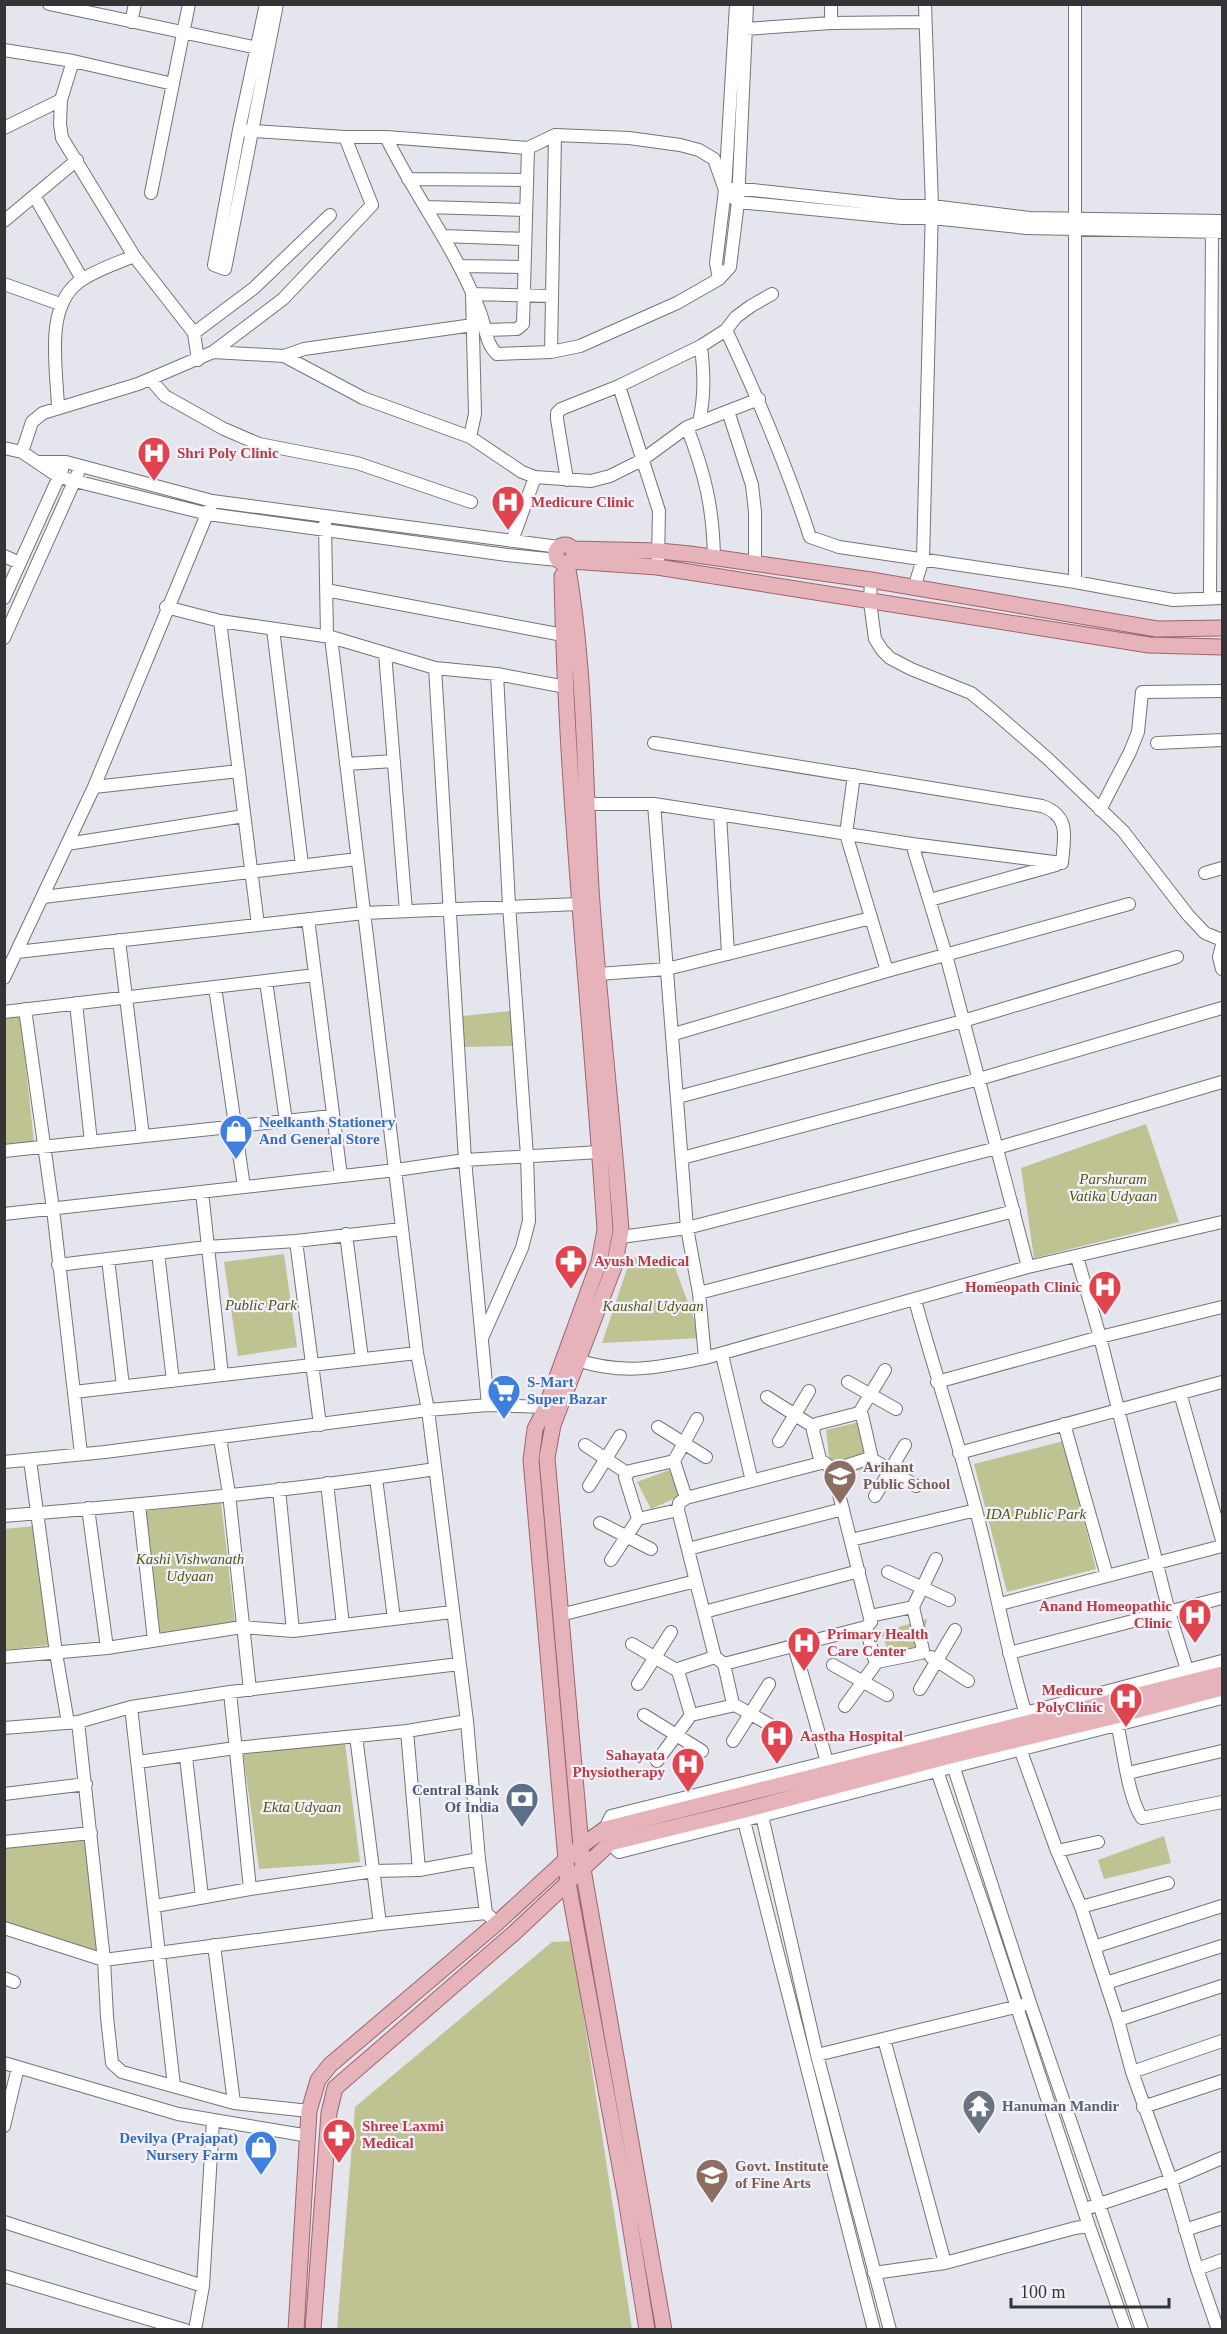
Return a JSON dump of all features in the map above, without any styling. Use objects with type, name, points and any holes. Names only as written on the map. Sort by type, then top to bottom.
[{"type":"main road","points":[[565,557],[659,550],[871,580],[1157,629],[1222,628]]},
{"type":"main road","points":[[565,557],[657,567],[1149,645],[1222,647]]},
{"type":"main road","points":[[565,557],[563,635],[578,904],[605,1230],[599,1262],[546,1407],[535,1429],[531,1460],[568,1883],[626,2199],[647,2330]]},
{"type":"main road","points":[[565,557],[573,597],[598,974],[621,1237],[614,1267],[553,1425],[547,1458],[583,1869],[664,2330]]},
{"type":"main road","points":[[950,1756],[1027,1718],[1190,1676],[1222,1674]]},
{"type":"main road","points":[[313,2330],[329,2113],[335,2088],[504,1942],[568,1883],[583,1869],[608,1836],[730,1814],[933,1760],[1018,1744],[1117,1720],[1222,1688]]},
{"type":"main road","points":[[296,2330],[309,2111],[318,2080],[330,2065],[492,1918],[566,1862],[581,1846],[608,1836],[828,1768],[933,1760]]},
{"type":"street","points":[[49,4],[80,8],[131,22],[258,48]]},
{"type":"street","points":[[131,22],[135,4]]},
{"type":"street","points":[[151,193],[189,4]]},
{"type":"street","points":[[266,4],[245,131],[225,269],[214,265],[245,131],[277,4]]},
{"type":"street","points":[[719,279],[716,263],[725,190],[736,4]]},
{"type":"street","points":[[386,137],[459,266],[480,312],[490,348],[497,354],[551,352],[580,346],[677,303],[719,279],[730,267],[738,196],[747,4]]},
{"type":"street","points":[[831,4],[831,23]]},
{"type":"street","points":[[914,588],[923,559],[932,212],[925,4]]},
{"type":"street","points":[[1075,582],[1076,4]]},
{"type":"street","points":[[745,29],[831,23],[926,22]]},
{"type":"street","points":[[4,50],[73,61],[173,84]]},
{"type":"street","points":[[73,61],[61,100],[62,138],[134,256],[194,333],[198,360]]},
{"type":"street","points":[[4,128],[61,100]]},
{"type":"street","points":[[245,131],[386,137],[528,148],[555,135],[629,138],[699,150],[714,159],[725,190],[738,196],[900,206],[932,212],[1029,218],[1077,224],[1217,227],[1216,598],[1173,600],[1075,582],[839,547],[810,537],[797,494],[759,399],[726,330]]},
{"type":"street","points":[[551,352],[555,135]]},
{"type":"street","points":[[22,452],[36,416],[151,380],[198,360],[213,352],[283,299],[372,205],[345,137]]},
{"type":"street","points":[[485,330],[517,329],[523,324],[528,148]]},
{"type":"street","points":[[4,221],[77,160]]},
{"type":"street","points":[[408,179],[527,180]]},
{"type":"street","points":[[35,197],[82,279]]},
{"type":"street","points":[[425,207],[526,210]]},
{"type":"street","points":[[194,333],[254,288],[330,215]]},
{"type":"street","points":[[443,236],[525,239]]},
{"type":"street","points":[[58,408],[59,310],[66,293],[82,279],[134,256]]},
{"type":"street","points":[[459,266],[524,267]]},
{"type":"street","points":[[4,284],[59,310]]},
{"type":"street","points":[[472,294],[552,296]]},
{"type":"street","points":[[470,437],[475,414],[472,294]]},
{"type":"street","points":[[567,480],[557,413],[561,409],[619,386],[701,346],[726,330],[736,317],[772,294]]},
{"type":"street","points":[[213,352],[284,356],[304,349],[473,325]]},
{"type":"street","points":[[699,422],[705,376],[701,346]]},
{"type":"street","points":[[284,356],[363,398],[470,437],[522,472],[535,477],[567,480],[591,481],[610,476],[642,460],[687,428],[759,399]]},
{"type":"street","points":[[151,380],[165,396],[224,429],[259,444],[357,463],[471,502]]},
{"type":"street","points":[[619,386],[659,511],[657,567]]},
{"type":"street","points":[[728,411],[752,486],[755,512],[754,563]]},
{"type":"street","points":[[687,428],[703,469],[713,529],[714,557]]},
{"type":"street","points":[[4,448],[22,452],[59,477],[207,514],[507,555],[565,557]]},
{"type":"street","points":[[38,462],[66,462],[212,501],[512,541],[565,557]]},
{"type":"street","points":[[4,598],[66,462]]},
{"type":"street","points":[[4,638],[81,467]]},
{"type":"street","points":[[512,541],[535,477]]},
{"type":"street","points":[[4,978],[94,787],[212,501]]},
{"type":"street","points":[[44,510],[59,516]]},
{"type":"street","points":[[4,1928],[104,1960],[380,1924],[492,1918],[479,1859],[467,1721],[428,1410],[417,1353],[401,1229],[396,1170],[329,637],[325,516]]},
{"type":"street","points":[[4,556],[20,563]]},
{"type":"street","points":[[871,580],[870,602],[875,639],[890,658],[971,693],[1047,758],[1123,831],[1188,915],[1205,933],[1222,942],[1219,957],[1222,969]]},
{"type":"street","points":[[326,590],[563,635]]},
{"type":"street","points":[[166,608],[220,621],[329,637],[435,668],[497,674],[566,687]]},
{"type":"street","points":[[220,621],[258,925]]},
{"type":"street","points":[[273,628],[302,865]]},
{"type":"street","points":[[385,653],[406,911]]},
{"type":"street","points":[[435,668],[465,1160],[488,1404]]},
{"type":"street","points":[[481,1339],[522,1248],[529,1221],[497,674]]},
{"type":"street","points":[[1100,810],[1138,732],[1142,692],[1222,691]]},
{"type":"street","points":[[1157,743],[1222,740]]},
{"type":"street","points":[[654,743],[1051,809],[1065,827],[1062,863]]},
{"type":"street","points":[[346,764],[394,761]]},
{"type":"street","points":[[94,787],[239,771]]},
{"type":"street","points":[[854,775],[846,834],[887,970]]},
{"type":"street","points":[[587,804],[654,804],[912,844],[1062,863]]},
{"type":"street","points":[[654,804],[674,1034],[687,1228],[699,1293],[705,1358]]},
{"type":"street","points":[[720,814],[728,954]]},
{"type":"street","points":[[67,844],[244,816]]},
{"type":"street","points":[[912,844],[946,955],[1028,1267]]},
{"type":"street","points":[[42,897],[357,859]]},
{"type":"street","points":[[930,900],[1062,863]]},
{"type":"street","points":[[1205,873],[1222,868]]},
{"type":"street","points":[[17,952],[364,913],[509,905],[578,904]]},
{"type":"street","points":[[674,1034],[887,970],[1129,904]]},
{"type":"street","points":[[598,974],[668,969],[871,918]]},
{"type":"street","points":[[308,919],[341,1176]]},
{"type":"street","points":[[120,940],[143,1136]]},
{"type":"street","points":[[678,1096],[963,1021],[1178,957]]},
{"type":"street","points":[[4,1012],[315,975]]},
{"type":"street","points":[[266,981],[286,1121]]},
{"type":"street","points":[[215,987],[244,1187]]},
{"type":"street","points":[[76,1003],[91,1142]]},
{"type":"street","points":[[682,1158],[979,1079],[1222,1008]]},
{"type":"street","points":[[26,1009],[53,1209],[81,1454]]},
{"type":"street","points":[[621,1237],[687,1228],[997,1148],[1222,1082]]},
{"type":"street","points":[[4,1151],[332,1116]]},
{"type":"street","points":[[4,1214],[396,1170],[465,1160],[600,1152]]},
{"type":"street","points":[[202,1192],[222,1375]]},
{"type":"street","points":[[699,1293],[1014,1211]]},
{"type":"street","points":[[577,1360],[601,1367],[652,1369],[705,1358],[1028,1267],[1222,1222]]},
{"type":"street","points":[[58,1265],[207,1247],[296,1241],[401,1229]]},
{"type":"street","points":[[346,1234],[362,1359]]},
{"type":"street","points":[[296,1241],[320,1425]]},
{"type":"street","points":[[158,1253],[173,1381]]},
{"type":"street","points":[[1077,1257],[1100,1337],[1169,1612],[1190,1676],[1222,1661]]},
{"type":"street","points":[[108,1259],[123,1386]]},
{"type":"street","points":[[794,1646],[828,1768],[1027,1718],[1009,1653],[1000,1604],[976,1510],[915,1300]]},
{"type":"street","points":[[937,1382],[1100,1337],[1222,1307]]},
{"type":"street","points":[[74,1392],[417,1353]]},
{"type":"street","points":[[722,1354],[753,1481]]},
{"type":"street","points":[[814,1427],[820,1421],[859,1413],[885,1370]]},
{"type":"street","points":[[848,1382],[896,1409]]},
{"type":"street","points":[[959,1453],[1222,1382]]},
{"type":"street","points":[[779,1441],[809,1391]]},
{"type":"street","points":[[1180,1393],[1222,1540]]},
{"type":"street","points":[[767,1397],[814,1427],[821,1463]]},
{"type":"street","points":[[4,1462],[220,1438],[428,1410],[488,1404],[546,1407]]},
{"type":"street","points":[[859,1413],[862,1415],[870,1458]]},
{"type":"street","points":[[686,1498],[674,1461],[697,1419]]},
{"type":"street","points":[[1064,1424],[1107,1576]]},
{"type":"street","points":[[658,1427],[706,1457]]},
{"type":"street","points":[[589,1486],[620,1436]]},
{"type":"street","points":[[220,1438],[229,1494],[250,1690]]},
{"type":"street","points":[[585,1445],[627,1473]]},
{"type":"street","points":[[875,1496],[905,1445]]},
{"type":"street","points":[[833,1470],[870,1458]]},
{"type":"street","points":[[870,1458],[916,1486]]},
{"type":"street","points":[[30,1460],[56,1653],[86,1784],[112,2063],[122,2072],[234,2103],[309,2111]]},
{"type":"street","points":[[638,1519],[625,1477],[627,1473],[674,1461]]},
{"type":"street","points":[[781,1731],[733,1704],[704,1612],[678,1510],[679,1503],[686,1498],[825,1463],[833,1470],[859,1571],[874,1658],[877,1662]]},
{"type":"street","points":[[4,1516],[140,1505],[376,1478],[435,1468]]},
{"type":"street","points":[[376,1478],[394,1619]]},
{"type":"street","points":[[327,1483],[343,1625]]},
{"type":"street","points":[[279,1489],[293,1631]]},
{"type":"street","points":[[140,1505],[154,1640]]},
{"type":"street","points":[[88,1508],[107,1648]]},
{"type":"street","points":[[688,1549],[843,1509]]},
{"type":"street","points":[[611,1560],[638,1519],[678,1510]]},
{"type":"street","points":[[851,1540],[976,1510]]},
{"type":"street","points":[[600,1523],[651,1549]]},
{"type":"street","points":[[1000,1604],[1222,1545]]},
{"type":"street","points":[[923,1652],[913,1606],[936,1559]]},
{"type":"street","points":[[704,1612],[859,1571]]},
{"type":"street","points":[[888,1572],[949,1600]]},
{"type":"street","points":[[560,1615],[696,1581]]},
{"type":"street","points":[[1009,1653],[1222,1598]]},
{"type":"street","points":[[678,1671],[681,1668],[794,1646],[913,1606]]},
{"type":"street","points":[[4,1657],[107,1648],[242,1627],[293,1631],[452,1612]]},
{"type":"street","points":[[920,1689],[955,1630]]},
{"type":"street","points":[[638,1684],[671,1632]]},
{"type":"street","points":[[632,1644],[678,1671],[691,1715]]},
{"type":"street","points":[[845,1706],[877,1662],[923,1652],[968,1681]]},
{"type":"street","points":[[4,1728],[73,1722],[131,1707],[230,1692],[459,1664]]},
{"type":"street","points":[[833,1665],[888,1695]]},
{"type":"street","points":[[733,1741],[770,1684]]},
{"type":"street","points":[[230,1692],[250,1889]]},
{"type":"street","points":[[1222,1698],[1117,1720],[1138,1812],[1143,1818],[1222,1802]]},
{"type":"street","points":[[657,1761],[691,1715],[733,1704]]},
{"type":"street","points":[[131,1707],[174,2086]]},
{"type":"street","points":[[644,1715],[702,1751]]},
{"type":"street","points":[[138,1762],[186,1757],[235,1748],[407,1731],[467,1721]]},
{"type":"street","points":[[407,1731],[419,1870]]},
{"type":"street","points":[[356,1736],[380,1924]]},
{"type":"street","points":[[1018,1744],[1057,1851],[1081,1907],[1118,2020],[1143,2107],[1171,2180],[1197,2269],[1218,2330]]},
{"type":"street","points":[[1128,1773],[1222,1751]]},
{"type":"street","points":[[950,1756],[1030,2003],[1142,2330]]},
{"type":"street","points":[[186,1757],[202,1897]]},
{"type":"street","points":[[608,1836],[619,1852],[762,1816],[933,1760],[1083,2209],[1126,2330]]},
{"type":"street","points":[[4,1794],[86,1784]]},
{"type":"street","points":[[762,1816],[817,2055],[890,2330]]},
{"type":"street","points":[[744,1821],[874,2330]]},
{"type":"street","points":[[4,1842],[91,1833]]},
{"type":"street","points":[[1057,1851],[1098,1842]]},
{"type":"street","points":[[155,1906],[374,1871],[419,1870],[479,1859]]},
{"type":"street","points":[[1081,1907],[1168,1883]]},
{"type":"street","points":[[1094,1947],[1222,1906]]},
{"type":"street","points":[[214,1944],[234,2103]]},
{"type":"street","points":[[1106,1983],[1222,1946]]},
{"type":"street","points":[[1118,2020],[1222,1986]]},
{"type":"street","points":[[817,2055],[1030,2003]]},
{"type":"street","points":[[884,2039],[945,2263]]},
{"type":"street","points":[[1132,2072],[1222,2041]]},
{"type":"street","points":[[4,2062],[114,2097],[213,2121],[309,2136]]},
{"type":"street","points":[[5,2122],[18,2067]]},
{"type":"street","points":[[1143,2107],[1222,2081]]},
{"type":"street","points":[[195,2330],[203,2286],[213,2121]]},
{"type":"street","points":[[1083,2209],[1171,2180],[1222,2158]]},
{"type":"street","points":[[1185,2230],[1222,2218]]},
{"type":"street","points":[[4,2222],[203,2286]]},
{"type":"street","points":[[874,2273],[945,2263],[1089,2226]]},
{"type":"street","points":[[1197,2269],[1222,2260]]},
{"type":"street","points":[[4,2276],[185,2330]]},
{"type":"street","points":[[1209,2305],[1222,2301]]},
{"type":"green space","points":[[20,1011],[34,1143],[5,1145],[5,1015]]},
{"type":"green space","points":[[510,1011],[513,1046],[462,1047],[463,1016]]},
{"type":"green space","name":"Parshuram Vatika Udyaan","points":[[1146,1124],[1179,1222],[1034,1258],[1021,1168]]},
{"type":"green space","name":"Public Park","points":[[284,1254],[297,1347],[238,1356],[224,1262]]},
{"type":"green space","name":"Kaushal Udyaan","points":[[631,1257],[672,1259],[701,1338],[602,1343]]},
{"type":"green space","points":[[868,1420],[877,1465],[842,1475],[839,1464],[830,1466],[826,1430]]},
{"type":"green space","name":"IDA Public Park","points":[[1064,1441],[1096,1569],[1007,1592],[974,1464]]},
{"type":"green space","points":[[669,1470],[680,1496],[651,1509],[637,1482]]},
{"type":"green space","name":"Kashi Vishwanath Udyaan","points":[[221,1502],[235,1624],[158,1633],[145,1511]]},
{"type":"green space","points":[[35,1526],[48,1645],[5,1650],[4,1529]]},
{"type":"green space","points":[[927,1619],[919,1657],[890,1656],[881,1632]]},
{"type":"green space","name":"Ekta Udyaan","points":[[345,1743],[360,1862],[259,1869],[243,1752]]},
{"type":"green space","points":[[1164,1836],[1171,1863],[1104,1879],[1098,1860]]},
{"type":"green space","points":[[86,1839],[102,1954],[5,1924],[4,1848]]},
{"type":"green space","points":[[572,1941],[632,2329],[337,2330],[355,2107],[552,1942]]},
{"type":"place","name":"Shri Poly Clinic","points":[[154,482]]},
{"type":"place","name":"Medicure Clinic","points":[[508,531]]},
{"type":"place","name":"Neelkanth Stationery And General Store","points":[[236,1160]]},
{"type":"place","name":"Ayush Medical","points":[[571,1290]]},
{"type":"place","name":"Homeopath Clinic","points":[[1105,1316]]},
{"type":"place","name":"S-Mart Super Bazar","points":[[504,1420]]},
{"type":"place","name":"Arihant Public School","points":[[840,1505]]},
{"type":"place","name":"Anand Homeopathic Clinic","points":[[1195,1644]]},
{"type":"place","name":"Primary Health Care Center","points":[[804,1672]]},
{"type":"place","name":"Medicure PolyClinic","points":[[1126,1728]]},
{"type":"place","name":"Aastha Hospital","points":[[777,1765]]},
{"type":"place","name":"Sahayata Physiotherapy","points":[[688,1793]]},
{"type":"place","name":"Central Bank Of India","points":[[522,1828]]},
{"type":"place","name":"Hanuman Mandir","points":[[979,2135]]},
{"type":"place","name":"Shree Laxmi Medical","points":[[339,2164]]},
{"type":"place","name":"Devilya (Prajapat) Nursery Farm","points":[[261,2176]]},
{"type":"place","name":"Govt. Institute of Fine Arts","points":[[712,2204]]}]
